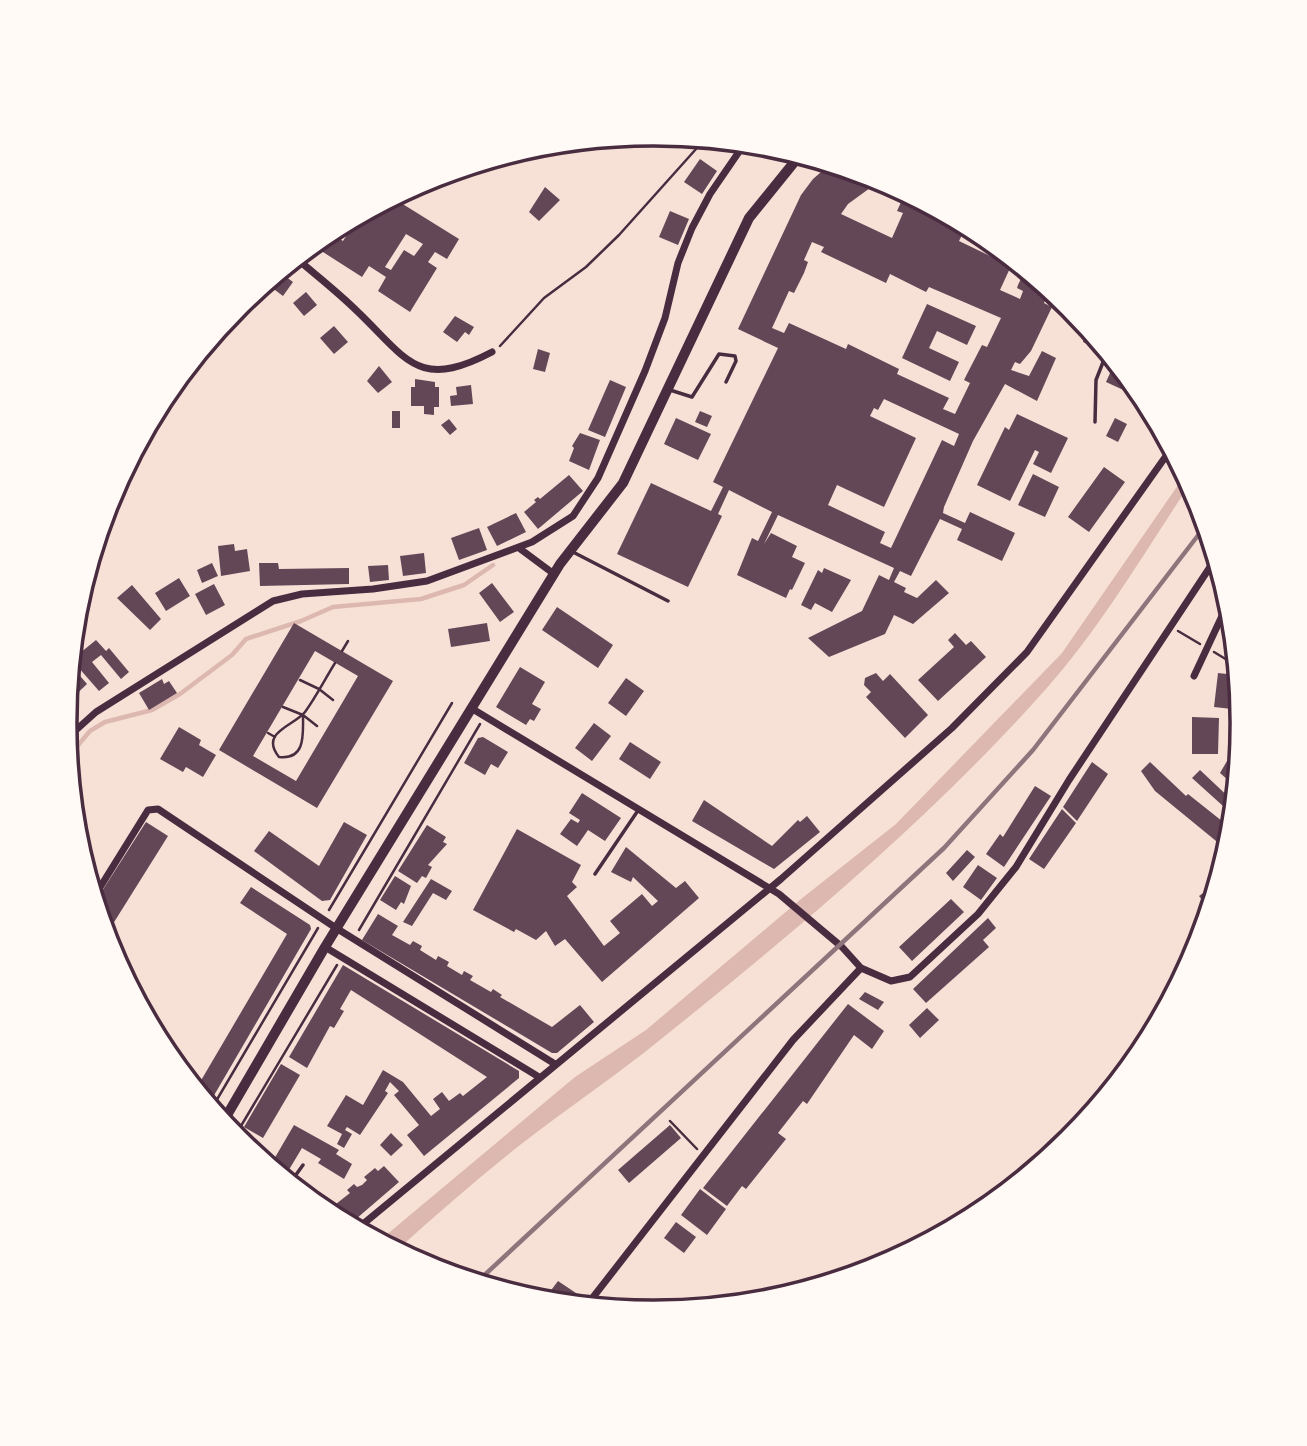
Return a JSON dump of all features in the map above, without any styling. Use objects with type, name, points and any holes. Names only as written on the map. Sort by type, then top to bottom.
[{"type":"main road","points":[[229,1112],[336,928],[569,550],[623,482],[750,218],[792,164]]},
{"type":"street","points":[[77,729],[96,712],[273,601],[302,594],[415,584],[452,574],[519,548],[573,516],[598,478],[645,371],[665,318],[678,263],[692,228],[710,194],[738,153]]},
{"type":"street","points":[[304,265],[358,312],[392,350],[408,362],[443,369],[459,366],[492,352]]},
{"type":"street","points":[[365,1222],[869,803],[1014,667],[1165,457]]},
{"type":"street","points":[[519,548],[554,574]]},
{"type":"street","points":[[471,708],[779,894],[861,968],[891,981],[910,977],[978,914],[1016,867],[1069,780],[1209,569]]},
{"type":"street","points":[[1194,676],[1220,619]]},
{"type":"street","points":[[101,886],[148,810],[153,808],[323,920],[555,1064]]},
{"type":"street","points":[[325,947],[539,1077]]},
{"type":"street","points":[[594,1296],[793,1040],[861,968]]},
{"type":"lane","points":[[668,389],[692,397],[719,354],[723,352],[735,356],[736,361],[726,382]]},
{"type":"lane","points":[[1096,422],[1096,380],[1103,362]]},
{"type":"lane","points":[[569,550],[668,601]]},
{"type":"lane","points":[[595,874],[639,809]]},
{"type":"lane","points":[[296,1175],[303,1165]]},
{"type":"path","points":[[492,352],[509,340],[544,298],[586,267],[619,235],[697,148]]},
{"type":"path","points":[[342,651],[348,641]]},
{"type":"path","points":[[303,715],[288,722],[275,737],[274,750],[279,757],[289,758],[298,752],[303,741],[303,715],[335,663]]},
{"type":"path","points":[[300,680],[319,689],[333,700]]},
{"type":"path","points":[[217,1099],[452,703]]},
{"type":"path","points":[[283,707],[303,715],[317,726]]},
{"type":"path","points":[[354,939],[485,716]]},
{"type":"path","points":[[268,733],[275,737]]},
{"type":"path","points":[[241,1126],[342,957]]},
{"type":"path","points":[[670,1121],[691,1143]]},
{"type":"shaded area","points":[[1178,485],[1183,495],[1085,641],[1046,689],[953,787],[853,879],[750,967],[645,1052],[535,1133],[405,1243],[387,1234],[575,1077],[646,1030],[801,899],[896,824],[1062,653]]},
{"type":"building","points":[[700,159],[717,171],[702,194],[684,182]]},
{"type":"building","points":[[821,172],[870,188],[848,204],[841,214],[892,238],[903,213],[897,211],[901,203],[942,224],[961,236],[959,241],[1004,266],[1009,270],[1000,290],[1020,299],[1023,291],[1017,288],[1021,279],[1045,300],[1044,303],[1052,307],[1031,351],[1020,364],[1015,362],[1011,370],[1029,376],[1042,351],[1056,358],[1037,401],[1005,384],[973,441],[944,507],[943,513],[965,523],[970,512],[1015,533],[1002,561],[957,540],[962,529],[940,519],[911,576],[900,571],[894,582],[906,588],[904,592],[917,598],[936,580],[949,593],[913,624],[894,615],[885,634],[829,657],[808,638],[862,611],[879,575],[889,580],[894,568],[778,515],[764,544],[771,533],[797,546],[792,557],[805,563],[792,590],[790,589],[786,598],[737,575],[752,538],[758,541],[772,512],[729,490],[718,514],[722,516],[688,587],[617,554],[651,483],[711,511],[723,487],[713,482],[778,348],[738,329],[801,195]],"holes":[[[812,242],[824,247],[821,252],[886,283],[890,274],[926,292],[929,287],[1001,318],[987,347],[982,345],[964,380],[970,383],[955,414],[943,409],[949,398],[897,374],[899,369],[848,344],[846,349],[789,323],[784,333],[772,328],[789,291],[794,293],[804,273],[808,262],[804,260]],[[884,399],[959,434],[954,446],[942,440],[891,548],[880,543],[885,532],[828,505],[837,485],[884,507],[916,438],[870,416],[874,408],[878,410]]]},
{"type":"building","points":[[545,187],[560,200],[539,221],[529,212]]},
{"type":"building","points":[[403,204],[459,239],[447,259],[435,252],[428,262],[437,268],[410,312],[378,291],[386,277],[369,266],[362,277],[322,252],[340,239],[343,241],[346,236],[365,224]],"holes":[[[406,234],[423,244],[414,256],[404,250],[391,270],[385,267]]]},
{"type":"building","points":[[670,211],[689,219],[678,245],[659,237]]},
{"type":"building","points":[[288,278],[293,282],[283,296],[274,289]]},
{"type":"building","points":[[306,292],[317,305],[304,316],[293,303]]},
{"type":"building","points":[[927,304],[976,326],[967,345],[937,331],[929,348],[959,362],[950,381],[902,358]]},
{"type":"building","points":[[455,316],[474,327],[469,335],[465,332],[457,342],[443,332]]},
{"type":"building","points":[[334,326],[348,342],[334,354],[320,338]]},
{"type":"building","points":[[538,349],[550,353],[545,372],[533,369]]},
{"type":"building","points":[[379,366],[392,382],[378,393],[367,381]]},
{"type":"building","points":[[1111,372],[1124,390],[1106,382]]},
{"type":"building","points":[[415,379],[435,382],[435,387],[439,387],[439,407],[434,407],[434,415],[424,414],[424,406],[411,406],[411,387],[415,387]]},
{"type":"building","points":[[610,380],[626,387],[605,437],[588,430]]},
{"type":"building","points":[[471,385],[473,404],[451,406],[450,396],[457,395],[456,387]]},
{"type":"building","points":[[392,411],[400,411],[400,428],[392,428]]},
{"type":"building","points":[[700,411],[712,416],[707,427],[695,422]]},
{"type":"building","points":[[1017,414],[1068,438],[1051,473],[1033,464],[1039,452],[1035,450],[1010,501],[977,485],[1005,427],[1009,430]]},
{"type":"building","points":[[676,418],[711,434],[698,460],[664,444]]},
{"type":"building","points":[[1115,418],[1127,424],[1118,442],[1106,436]]},
{"type":"building","points":[[449,419],[457,429],[450,435],[441,425]]},
{"type":"building","points":[[580,433],[600,440],[589,470],[569,461],[574,448],[572,446]]},
{"type":"building","points":[[1104,467],[1125,482],[1089,532],[1068,517]]},
{"type":"building","points":[[1033,474],[1059,487],[1045,517],[1018,505]]},
{"type":"building","points":[[569,475],[583,491],[538,529],[524,512],[536,502],[534,500],[538,497],[540,499]]},
{"type":"building","points":[[516,513],[526,532],[497,546],[487,527]]},
{"type":"building","points":[[479,528],[487,550],[459,560],[451,538]]},
{"type":"building","points":[[234,544],[235,551],[247,549],[250,571],[221,576],[218,546]]},
{"type":"building","points":[[424,553],[426,573],[403,576],[400,556]]},
{"type":"building","points":[[212,563],[218,576],[202,583],[197,570]]},
{"type":"building","points":[[259,563],[278,563],[279,569],[349,568],[349,584],[260,586]]},
{"type":"building","points":[[388,565],[389,580],[370,582],[368,566]]},
{"type":"building","points":[[824,568],[851,580],[832,612],[815,603],[811,610],[801,605],[818,570],[822,573]]},
{"type":"building","points":[[179,578],[190,596],[166,611],[155,593]]},
{"type":"building","points":[[492,583],[514,612],[500,622],[479,593]]},
{"type":"building","points":[[214,584],[225,605],[206,615],[195,594]]},
{"type":"building","points":[[132,585],[161,619],[150,630],[117,598]]},
{"type":"building","points":[[557,607],[613,645],[598,668],[542,630]]},
{"type":"building","points":[[294,623],[393,681],[317,808],[219,750]],"holes":[[[315,651],[358,676],[296,781],[253,756]]]},
{"type":"building","points":[[487,623],[490,641],[451,647],[448,629]]},
{"type":"building","points":[[955,633],[966,645],[971,641],[986,657],[938,701],[918,680],[954,647],[948,640]]},
{"type":"building","points":[[96,640],[106,651],[109,648],[129,672],[121,679],[101,655],[92,662],[109,683],[99,691],[80,669],[82,652]]},
{"type":"building","points":[[520,667],[545,682],[532,704],[541,709],[534,721],[530,719],[526,725],[496,707]]},
{"type":"building","points":[[876,673],[883,681],[890,674],[928,715],[905,738],[866,697],[871,692],[864,685],[865,678]]},
{"type":"building","points":[[1218,673],[1228,674],[1230,709],[1214,707]]},
{"type":"building","points":[[79,675],[87,684],[78,693]]},
{"type":"building","points":[[626,678],[644,691],[626,716],[608,703]]},
{"type":"building","points":[[162,679],[164,684],[169,681],[177,693],[149,710],[139,693]]},
{"type":"building","points":[[1192,717],[1219,718],[1218,754],[1192,754]]},
{"type":"building","points":[[594,723],[611,736],[592,761],[575,748]]},
{"type":"building","points":[[179,727],[201,740],[199,745],[216,755],[203,777],[186,767],[183,772],[160,759]]},
{"type":"building","points":[[483,737],[508,752],[498,768],[491,764],[485,775],[464,763],[478,738]]},
{"type":"building","points":[[630,742],[661,762],[650,779],[619,759]]},
{"type":"building","points":[[1227,761],[1227,779],[1220,773]]},
{"type":"building","points":[[1092,762],[1108,774],[1077,821],[1063,807]]},
{"type":"building","points":[[1150,762],[1186,796],[1188,794],[1221,821],[1217,842],[1155,791],[1141,771]]},
{"type":"building","points":[[1200,770],[1225,794],[1224,807],[1192,778]]},
{"type":"building","points":[[1035,786],[1051,796],[1004,867],[986,854],[1000,834],[1003,837]]},
{"type":"building","points":[[582,793],[621,818],[605,841],[588,830],[577,846],[560,834],[571,819],[578,823],[580,820],[569,813]]},
{"type":"building","points":[[704,800],[772,846],[798,820],[800,822],[807,816],[820,832],[774,869],[692,821]]},
{"type":"building","points":[[1062,809],[1076,823],[1044,869],[1029,859]]},
{"type":"building","points":[[146,822],[168,836],[113,923],[103,890]]},
{"type":"building","points":[[344,822],[367,835],[330,900],[322,901],[254,851],[269,831],[319,866]]},
{"type":"building","points":[[427,825],[446,837],[443,842],[447,844],[428,865],[432,867],[426,878],[422,876],[417,883],[398,871]]},
{"type":"building","points":[[517,829],[581,865],[572,882],[577,887],[567,896],[604,946],[620,933],[610,921],[642,894],[652,906],[658,901],[633,877],[631,882],[611,872],[626,847],[676,888],[685,881],[699,898],[602,982],[565,939],[555,946],[546,931],[536,940],[516,929],[514,932],[473,910]]},
{"type":"building","points":[[967,850],[975,857],[953,881],[946,873]]},
{"type":"building","points":[[978,865],[997,878],[981,900],[963,887]]},
{"type":"building","points":[[395,876],[411,886],[404,904],[401,902],[396,910],[380,900]]},
{"type":"building","points":[[431,879],[452,891],[446,900],[433,893],[412,926],[403,922]]},
{"type":"building","points":[[251,887],[310,925],[311,929],[214,1096],[201,1080],[287,934],[240,903]]},
{"type":"building","points":[[951,899],[964,912],[912,961],[899,947]]},
{"type":"building","points":[[378,914],[398,926],[392,935],[410,945],[413,941],[422,946],[420,950],[436,960],[438,956],[449,962],[447,966],[462,975],[464,971],[473,976],[470,980],[491,992],[493,989],[502,995],[500,997],[552,1027],[580,1005],[594,1022],[557,1053],[552,1053],[362,940]]},
{"type":"building","points":[[988,918],[996,928],[983,940],[989,947],[926,1003],[913,989]]},
{"type":"building","points":[[343,965],[519,1071],[519,1078],[424,1156],[407,1135],[419,1125],[394,1095],[399,1091],[390,1082],[385,1091],[388,1093],[360,1135],[347,1127],[345,1130],[352,1134],[344,1148],[337,1144],[342,1134],[327,1126],[346,1095],[363,1105],[383,1070],[403,1082],[431,1116],[440,1109],[433,1099],[442,1092],[449,1101],[460,1093],[463,1096],[487,1077],[351,990],[340,1009],[344,1011],[334,1028],[330,1026],[307,1068],[289,1057]]},
{"type":"building","points":[[865,992],[884,1002],[878,1010],[859,999]]},
{"type":"building","points":[[848,1004],[884,1031],[872,1049],[854,1035],[807,1104],[803,1101],[778,1133],[786,1139],[746,1189],[742,1186],[727,1206],[703,1188]]},
{"type":"building","points":[[927,1008],[939,1020],[920,1038],[909,1025]]},
{"type":"building","points":[[281,1064],[300,1075],[263,1138],[244,1127]]},
{"type":"building","points":[[294,1125],[339,1150],[336,1154],[352,1164],[344,1179],[318,1163],[321,1159],[302,1148],[289,1169],[275,1158]]},
{"type":"building","points":[[670,1125],[681,1138],[629,1183],[618,1170]]},
{"type":"building","points":[[391,1133],[403,1145],[391,1156],[380,1145]]},
{"type":"building","points":[[384,1166],[399,1182],[358,1217],[336,1204],[350,1193],[347,1190],[354,1184],[357,1187],[362,1185],[367,1180],[364,1177],[375,1168],[378,1171]]},
{"type":"building","points":[[700,1189],[726,1209],[707,1235],[681,1215]]},
{"type":"building","points":[[676,1222],[696,1237],[684,1253],[664,1238]]},
{"type":"building","points":[[558,1281],[579,1295],[578,1295],[551,1290]]},
{"type":"waterway","points":[[78,746],[90,731],[105,722],[152,710],[180,694],[232,655],[246,639],[333,607],[421,599],[464,585],[493,565]]},
{"type":"railway","points":[[485,1274],[944,848],[1033,750],[1198,535]]}]
